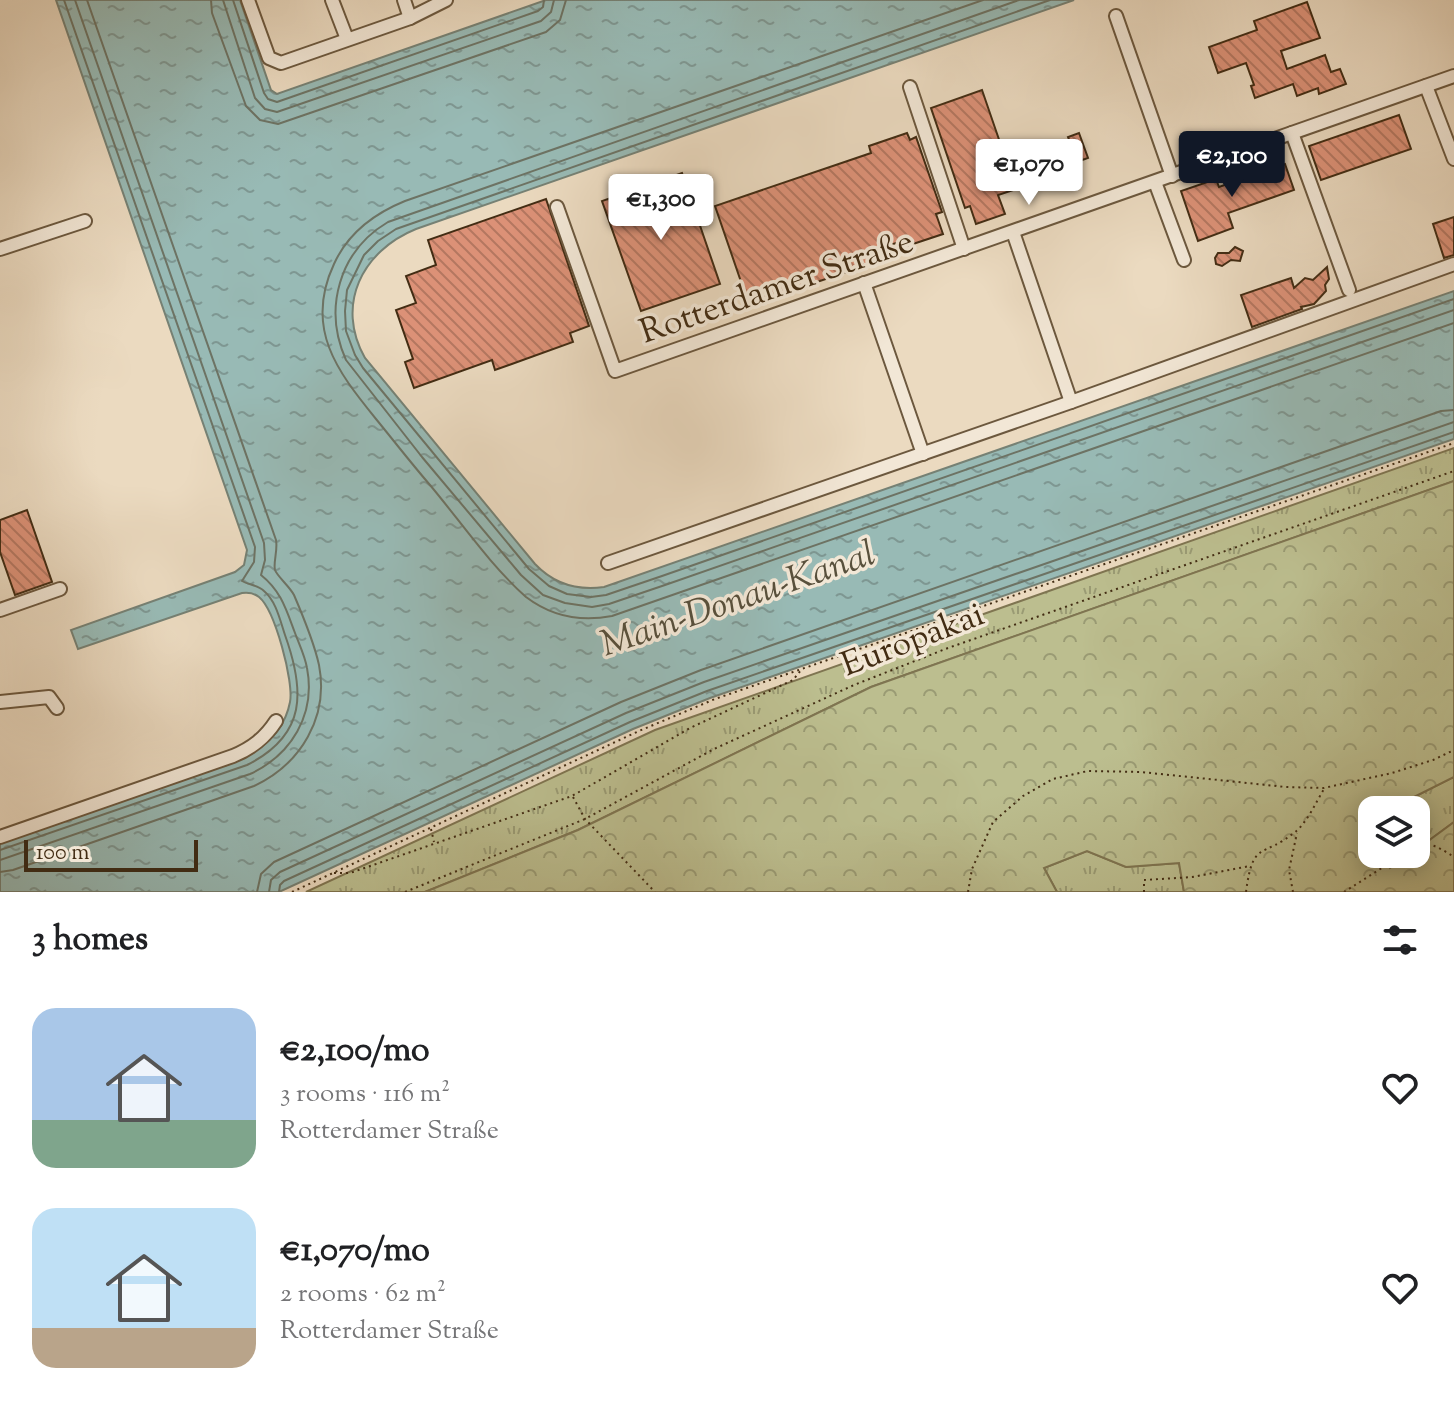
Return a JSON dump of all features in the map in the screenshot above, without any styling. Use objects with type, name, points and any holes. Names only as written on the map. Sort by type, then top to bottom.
[{"type":"street","points":[[248,0],[269,58],[281,63],[410,18],[446,0]]},
{"type":"street","points":[[332,0],[347,39]]},
{"type":"street","points":[[404,0],[410,18]]},
{"type":"street","points":[[1116,16],[1172,176]]},
{"type":"street","name":"Rotterdamer Straße","points":[[557,207],[615,371],[1454,76]]},
{"type":"street","points":[[1426,86],[1454,159]]},
{"type":"street","points":[[910,87],[964,249]]},
{"type":"street","points":[[1292,133],[1349,290]]},
{"type":"street","points":[[1155,182],[1184,260]]},
{"type":"street","points":[[0,249],[85,221]]},
{"type":"street","points":[[1013,232],[1071,402]]},
{"type":"street","points":[[608,563],[1071,402],[1454,264]]},
{"type":"street","points":[[864,283],[923,454]]},
{"type":"street","points":[[0,610],[60,589]]},
{"type":"street","points":[[0,702],[49,697],[57,708]]},
{"type":"street","points":[[0,837],[241,752],[267,735],[276,721]]},
{"type":"path","points":[[292,892],[639,731],[715,699],[1454,443]]},
{"type":"path","name":"Europakai","points":[[405,892],[585,819],[714,749],[868,679],[1454,471]]},
{"type":"path","points":[[333,873],[350,873],[572,796],[690,728],[793,680],[802,669]]},
{"type":"path","points":[[968,892],[972,869],[993,822],[1023,796],[1053,779],[1088,771],[1115,771],[1324,788],[1392,773],[1454,750]]},
{"type":"path","points":[[1293,892],[1289,870],[1297,831],[1324,788]]},
{"type":"path","points":[[572,796],[600,837],[620,853],[655,892]]},
{"type":"path","points":[[431,827],[434,844]]},
{"type":"path","points":[[1246,892],[1250,866],[1260,851],[1297,831]]},
{"type":"path","points":[[1430,846],[1454,857]]},
{"type":"path","points":[[1144,892],[1144,880],[1192,877],[1250,866]]},
{"type":"path","points":[[1344,892],[1382,868]]},
{"type":"green space","points":[[1454,448],[1454,481],[871,687],[578,830],[425,892],[306,892],[655,730]]},
{"type":"green space","points":[[1454,481],[1454,777],[1416,796],[1358,796],[1358,868],[1430,868],[1430,840],[1454,822],[1454,892],[1184,892],[1179,863],[1126,867],[1087,851],[1044,868],[1057,892],[425,892],[578,830],[871,687]]},
{"type":"green space","points":[[1454,777],[1454,822],[1430,840],[1430,796],[1416,796]]},
{"type":"green space","points":[[1087,851],[1126,867],[1179,863],[1184,892],[1057,892],[1044,868]]},
{"type":"water","name":"Main-Donau-Kanal","points":[[56,0],[240,0],[271,90],[277,94],[546,0],[1074,0],[416,229],[381,251],[359,282],[354,300],[356,338],[365,358],[535,564],[550,577],[566,584],[584,588],[604,587],[1454,291],[1454,439],[710,698],[633,729],[279,892],[0,892],[0,843],[244,757],[274,735],[284,720],[290,702],[289,679],[277,631],[265,604],[253,594],[242,593],[78,649],[71,630],[235,572],[244,565],[247,550]]},
{"type":"building","points":[[1307,2],[1320,38],[1281,51],[1287,69],[1325,55],[1331,72],[1340,69],[1346,84],[1319,94],[1318,88],[1297,96],[1293,84],[1255,98],[1246,63],[1218,73],[1209,47],[1257,30],[1254,21]]},
{"type":"building","points":[[982,90],[1016,189],[998,195],[1005,214],[976,224],[970,206],[965,208],[931,108]]},
{"type":"building","points":[[1399,115],[1411,149],[1321,180],[1309,146]]},
{"type":"building","points":[[907,133],[910,140],[916,137],[942,212],[936,214],[943,234],[904,247],[902,241],[878,249],[882,260],[749,305],[715,206],[871,153],[869,146]]},
{"type":"building","points":[[1079,133],[1088,158],[1077,162],[1075,157],[1063,161],[1058,147],[1070,142],[1068,137]]},
{"type":"building","points":[[1285,164],[1294,190],[1228,213],[1233,228],[1198,241],[1181,191],[1216,179],[1219,187]]},
{"type":"building","points":[[682,173],[720,284],[641,311],[602,201]]},
{"type":"building","points":[[546,199],[589,326],[570,333],[573,342],[495,370],[492,360],[414,388],[405,362],[413,359],[396,310],[416,303],[406,276],[436,265],[428,240]]},
{"type":"building","points":[[1454,217],[1454,255],[1444,258],[1433,224]]},
{"type":"building","points":[[1235,247],[1243,251],[1240,261],[1231,260],[1222,266],[1216,264],[1218,253],[1229,253]]},
{"type":"building","points":[[1327,267],[1329,279],[1325,285],[1326,291],[1314,304],[1252,327],[1241,295],[1291,278],[1294,288],[1305,278],[1313,280]]},
{"type":"building","points":[[27,510],[52,582],[15,595],[0,552],[0,520]]}]
